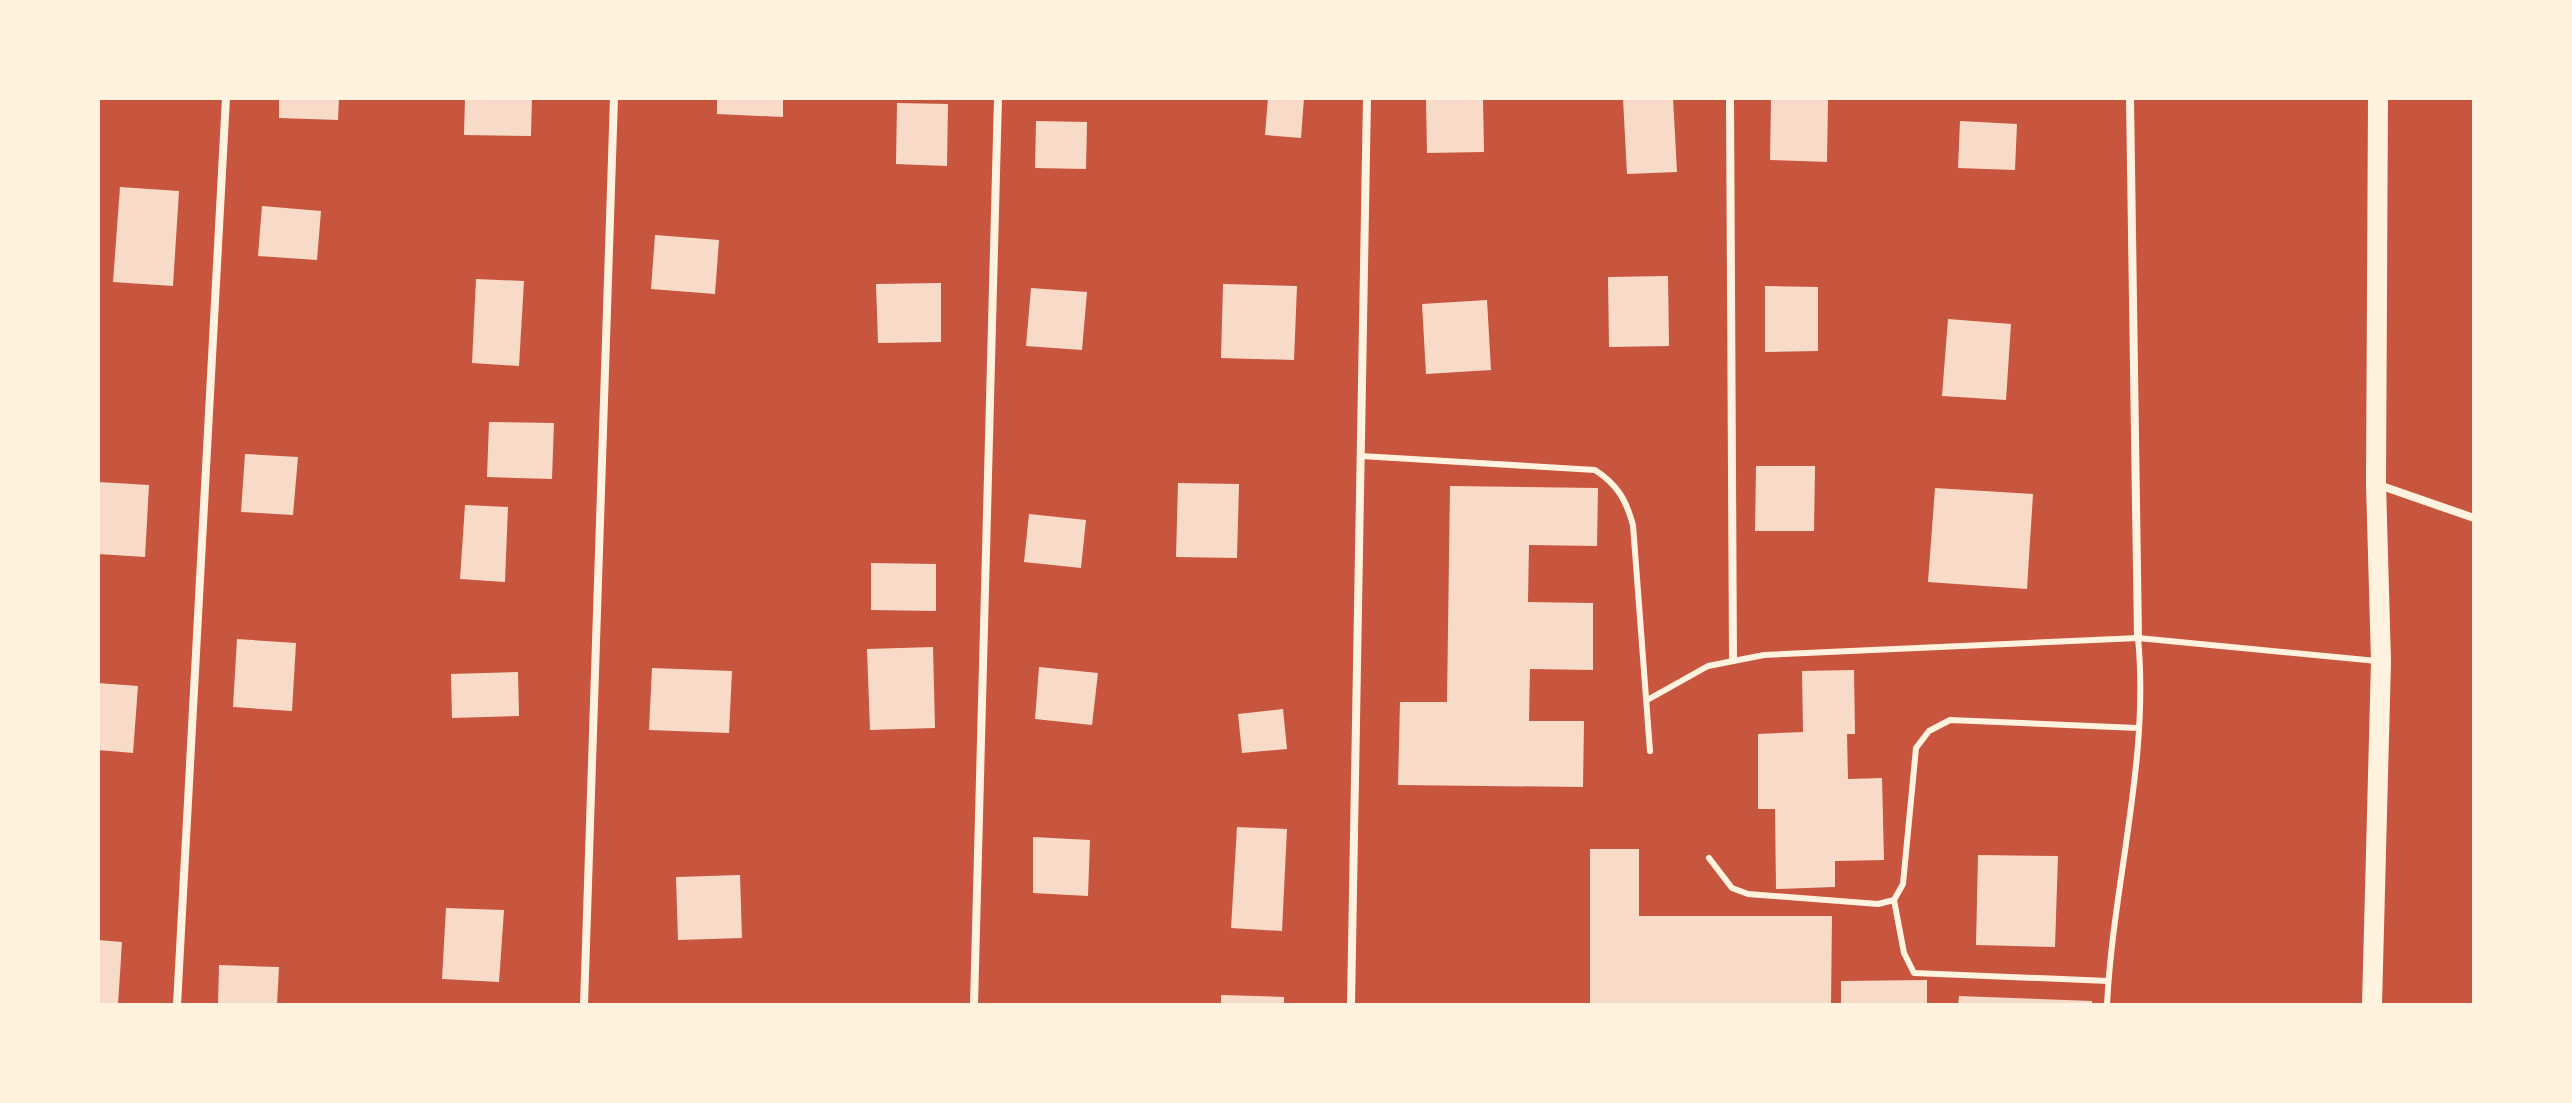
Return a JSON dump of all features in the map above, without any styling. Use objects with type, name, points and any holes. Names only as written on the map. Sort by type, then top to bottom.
[{"type":"main road","points":[[2372,1005],[2381,661],[2376,484],[2378,98]]},
{"type":"street","points":[[177,1005],[226,98]]},
{"type":"street","points":[[584,1005],[614,98]]},
{"type":"street","points":[[974,1005],[998,98]]},
{"type":"street","points":[[1351,1005],[1367,98]]},
{"type":"street","points":[[1730,98],[1733,660]]},
{"type":"street","points":[[2130,98],[2138,638]]},
{"type":"street","points":[[2376,484],[2474,518]]},
{"type":"lane","points":[[1361,456],[1595,470],[1613,482],[1626,501],[1633,525],[1649,699],[1650,751]]},
{"type":"lane","points":[[1649,699],[1708,666],[1764,655],[2138,638],[2381,661]]},
{"type":"lane","points":[[2107,1005],[2138,728],[2142,673],[2138,638]]},
{"type":"lane","points":[[2108,981],[1914,973],[1904,953],[1894,900],[1903,884],[1916,748],[1929,731],[1950,720],[2138,728]]},
{"type":"lane","points":[[1709,858],[1732,888],[1748,894],[1878,904],[1894,900]]},
{"type":"building","points":[[279,98],[339,98],[338,120],[279,118]]},
{"type":"building","points":[[465,98],[532,98],[531,136],[464,135]]},
{"type":"building","points":[[717,98],[783,98],[783,117],[717,114]]},
{"type":"building","points":[[1268,98],[1304,98],[1301,138],[1265,135]]},
{"type":"building","points":[[1673,98],[1677,172],[1627,174],[1623,99]]},
{"type":"building","points":[[1483,99],[1484,152],[1427,153],[1426,100]]},
{"type":"building","points":[[1771,99],[1828,100],[1827,162],[1770,160]]},
{"type":"building","points":[[897,103],[948,104],[947,166],[896,164]]},
{"type":"building","points":[[1036,121],[1087,122],[1086,169],[1035,168]]},
{"type":"building","points":[[1960,121],[2017,124],[2015,170],[1958,168]]},
{"type":"building","points":[[120,187],[179,191],[173,286],[113,282]]},
{"type":"building","points":[[262,206],[321,211],[317,260],[258,256]]},
{"type":"building","points":[[655,235],[719,240],[715,294],[651,289]]},
{"type":"building","points":[[1668,276],[1669,346],[1609,347],[1608,277]]},
{"type":"building","points":[[476,279],[524,281],[519,366],[472,363]]},
{"type":"building","points":[[941,283],[941,342],[878,343],[876,284]]},
{"type":"building","points":[[1223,284],[1297,286],[1294,360],[1221,358]]},
{"type":"building","points":[[1765,286],[1818,287],[1818,351],[1765,352]]},
{"type":"building","points":[[1031,288],[1087,292],[1082,350],[1026,346]]},
{"type":"building","points":[[1487,300],[1491,370],[1426,374],[1422,304]]},
{"type":"building","points":[[1948,319],[2011,324],[2006,400],[1942,396]]},
{"type":"building","points":[[489,422],[554,423],[552,479],[487,477]]},
{"type":"building","points":[[245,454],[298,457],[293,515],[241,512]]},
{"type":"building","points":[[1756,466],[1815,466],[1814,531],[1755,531]]},
{"type":"building","points":[[98,482],[149,485],[145,557],[98,554]]},
{"type":"building","points":[[1178,483],[1239,484],[1237,558],[1176,557]]},
{"type":"building","points":[[1450,486],[1598,488],[1597,546],[1529,545],[1528,602],[1593,603],[1593,670],[1530,669],[1529,721],[1584,721],[1583,787],[1398,785],[1400,702],[1447,702]]},
{"type":"building","points":[[1935,488],[2033,494],[2027,589],[1928,582]]},
{"type":"building","points":[[465,505],[508,507],[505,582],[460,579]]},
{"type":"building","points":[[1029,514],[1086,520],[1081,568],[1024,562]]},
{"type":"building","points":[[871,563],[936,564],[936,611],[871,610]]},
{"type":"building","points":[[237,639],[296,643],[292,711],[233,707]]},
{"type":"building","points":[[933,647],[935,728],[870,730],[867,649]]},
{"type":"building","points":[[1039,667],[1098,673],[1092,725],[1035,719]]},
{"type":"building","points":[[652,668],[732,671],[729,733],[649,730]]},
{"type":"building","points":[[1854,670],[1855,734],[1847,734],[1848,779],[1882,778],[1884,860],[1835,861],[1835,887],[1776,889],[1775,809],[1758,809],[1758,734],[1803,732],[1802,671]]},
{"type":"building","points":[[518,672],[519,716],[452,718],[451,674]]},
{"type":"building","points":[[98,683],[138,686],[133,753],[98,750]]},
{"type":"building","points":[[1283,709],[1287,749],[1242,753],[1238,714]]},
{"type":"building","points":[[1237,827],[1287,829],[1282,931],[1231,928]]},
{"type":"building","points":[[1033,837],[1090,840],[1088,896],[1033,893]]},
{"type":"building","points":[[1590,849],[1639,849],[1639,916],[1832,916],[1831,1005],[1590,1005]]},
{"type":"building","points":[[1978,855],[2058,856],[2055,947],[1976,945]]},
{"type":"building","points":[[740,875],[742,938],[678,940],[676,877]]},
{"type":"building","points":[[446,908],[504,910],[499,982],[442,979]]},
{"type":"building","points":[[98,940],[122,942],[118,1005],[98,1005]]},
{"type":"building","points":[[219,965],[279,967],[277,1005],[218,1005]]},
{"type":"building","points":[[1927,980],[1927,1004],[1841,1005],[1841,981]]},
{"type":"building","points":[[1221,995],[1284,997],[1284,1005],[1221,1005]]},
{"type":"building","points":[[1959,996],[2092,1001],[2092,1005],[1958,1005]]}]
